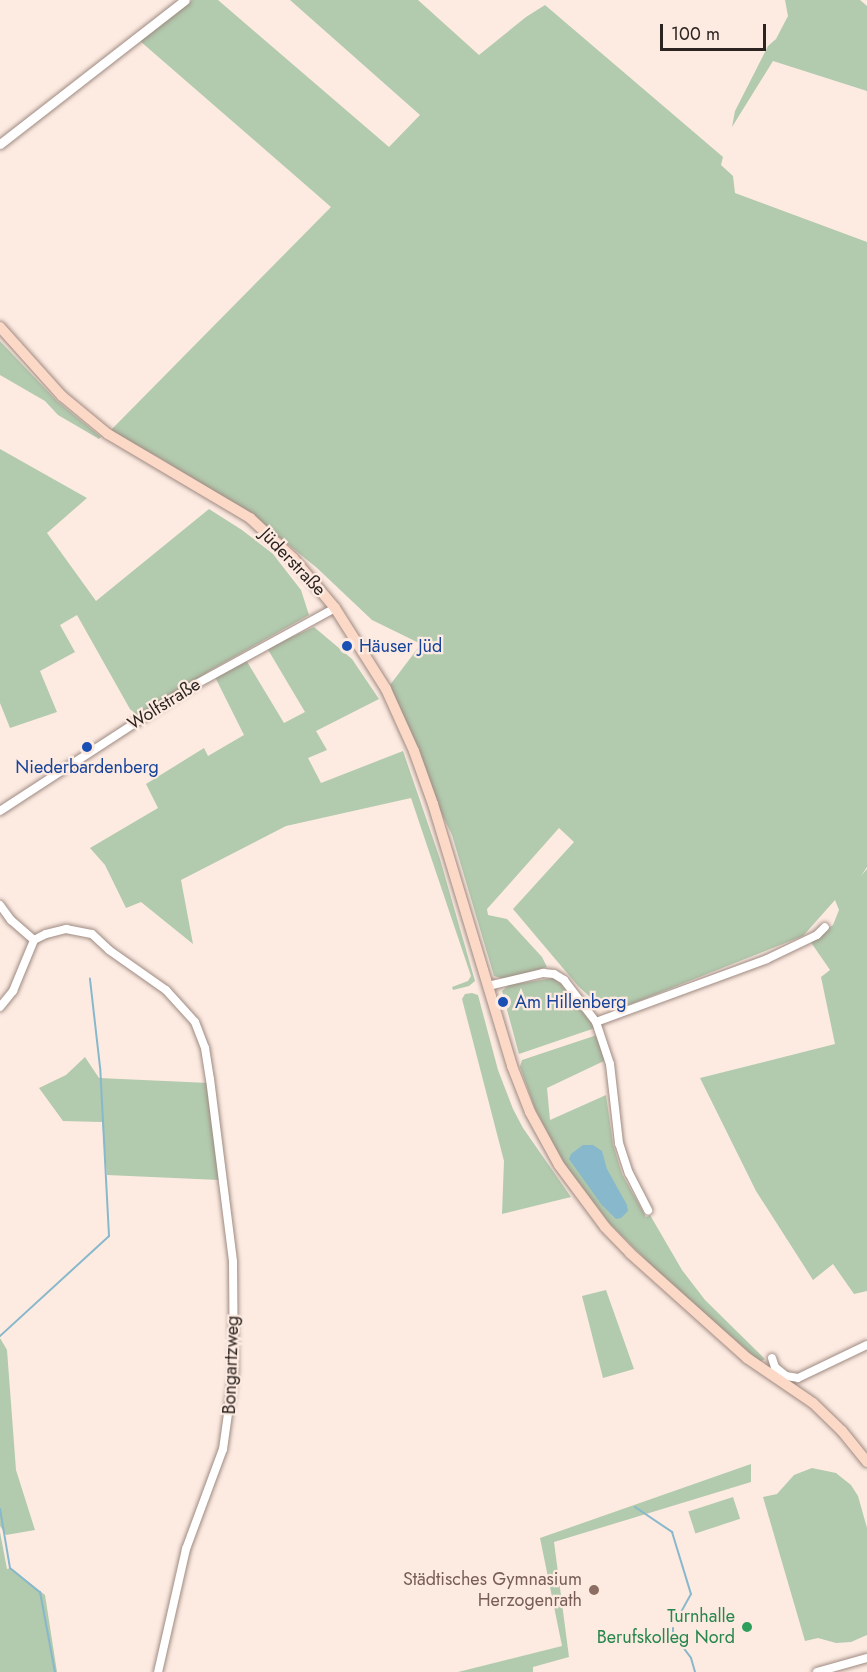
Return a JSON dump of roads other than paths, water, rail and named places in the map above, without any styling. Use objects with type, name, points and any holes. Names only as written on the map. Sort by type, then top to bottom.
[{"type":"main road","name":"Jüderstraße","points":[[0,327],[62,396],[108,434],[250,518],[293,558],[335,608],[386,689],[414,751],[512,1066],[530,1112],[560,1165],[605,1227],[657,1278],[747,1358],[825,1414],[867,1462]]},
{"type":"street","points":[[0,144],[184,0]]},
{"type":"street","name":"Wolfstraße","points":[[0,811],[188,689],[335,608]]},
{"type":"street","points":[[0,905],[11,920],[34,940],[13,991],[0,1007]]},
{"type":"street","points":[[596,1022],[767,959],[817,935],[825,927]]},
{"type":"street","name":"Bongartzweg","points":[[34,940],[66,929],[92,934],[182,1005],[195,1022],[205,1048],[233,1262],[234,1371],[223,1449],[186,1549],[158,1672]]},
{"type":"street","points":[[488,986],[543,973],[554,974],[564,980],[596,1022],[610,1064],[619,1143],[629,1173],[648,1210]]},
{"type":"street","points":[[772,1358],[776,1367],[786,1376],[798,1378],[867,1345]]},
{"type":"street","points":[[817,1672],[867,1658]]},
{"type":"water","points":[[583,1145],[593,1145],[602,1151],[607,1169],[627,1205],[628,1211],[621,1218],[616,1219],[601,1204],[569,1159],[571,1154]]},
{"type":"waterway","points":[[0,1336],[109,1236],[100,1067],[90,979]]},
{"type":"waterway","points":[[635,1507],[672,1532],[691,1594],[676,1621]]},
{"type":"waterway","points":[[0,1509],[10,1568],[40,1592],[55,1672]]},
{"type":"waterway","points":[[673,1628],[673,1634],[691,1658],[695,1672]]},
{"type":"place","name":"Häuser Jüd","points":[[347,646]]},
{"type":"place","name":"Niederbardenberg","points":[[87,747]]},
{"type":"place","name":"Am Hillenberg","points":[[503,1002]]},
{"type":"place","name":"Städtisches Gymnasium Herzogenrath","points":[[594,1590]]},
{"type":"place","name":"Turnhalle Berufskolleg Nord","points":[[747,1627]]}]
